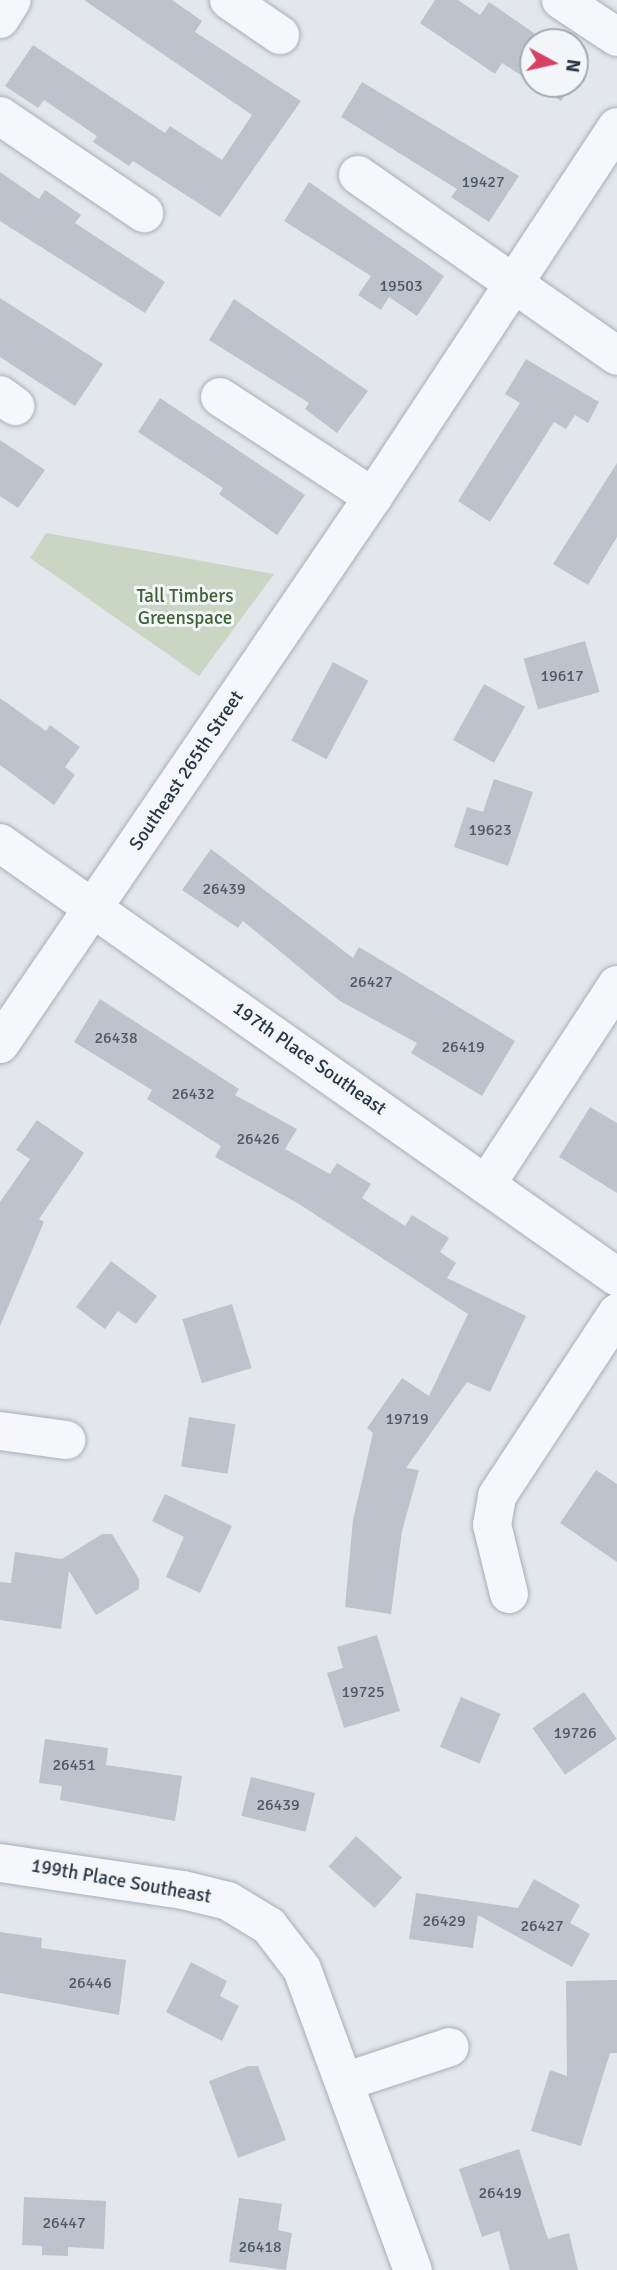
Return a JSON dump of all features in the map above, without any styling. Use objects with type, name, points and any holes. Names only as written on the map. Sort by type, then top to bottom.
[{"type":"street","points":[[0,19],[12,0]]},
{"type":"street","points":[[229,0],[281,35]]},
{"type":"street","points":[[561,0],[617,37]]},
{"type":"street","points":[[0,116],[144,214]]},
{"type":"street","name":"Southeast 265th Street","points":[[0,1044],[373,497],[617,127]]},
{"type":"street","points":[[358,175],[617,356]]},
{"type":"street","points":[[220,397],[373,497]]},
{"type":"street","name":"197th Place Southeast","points":[[0,843],[95,907],[617,1277]]},
{"type":"street","points":[[486,1185],[617,985]]},
{"type":"street","points":[[509,1594],[492,1525],[497,1496],[617,1313]]},
{"type":"street","points":[[0,1431],[66,1440]]},
{"type":"street","name":"199th Place Southeast","points":[[0,1863],[183,1890],[228,1901],[250,1912],[280,1937],[302,1969],[347,2081],[413,2270]]},
{"type":"street","points":[[347,2081],[450,2047]]},
{"type":"green space","name":"Tall Timbers Greenspace","points":[[46,533],[274,574],[199,676],[30,558]]},
{"type":"building","points":[[84,0],[172,0],[202,21],[195,32],[301,101],[220,217],[133,161],[129,166],[93,142],[97,136],[44,100],[38,108],[5,86],[33,45],[165,133],[170,126],[222,160],[252,115]]},
{"type":"building","points":[[435,0],[458,0],[480,15],[489,2],[527,28],[519,28],[519,74],[502,63],[495,74],[420,23]]},
{"type":"building","points":[[362,82],[519,176],[489,222],[451,197],[457,189],[341,117]]},
{"type":"building","points":[[0,172],[39,199],[45,190],[81,215],[75,223],[165,282],[145,313],[0,221]]},
{"type":"building","points":[[309,182],[444,276],[417,316],[389,297],[381,310],[358,295],[371,276],[284,221]]},
{"type":"building","points":[[0,298],[103,364],[75,406],[0,357]]},
{"type":"building","points":[[234,299],[368,391],[337,433],[305,409],[309,403],[209,340]]},
{"type":"building","points":[[526,359],[599,402],[588,423],[575,415],[566,429],[554,422],[490,522],[458,501],[520,403],[505,394]]},
{"type":"building","points":[[160,398],[305,495],[277,535],[219,494],[223,488],[138,432]]},
{"type":"building","points":[[0,440],[45,470],[18,508],[0,496]]},
{"type":"building","points":[[617,463],[617,537],[588,585],[553,564]]},
{"type":"building","points":[[585,641],[600,692],[538,710],[523,659]]},
{"type":"building","points":[[333,662],[368,681],[327,759],[291,741]]},
{"type":"building","points":[[484,684],[525,707],[494,763],[453,740]]},
{"type":"building","points":[[0,698],[46,731],[50,725],[80,747],[65,767],[75,775],[54,805],[0,765]]},
{"type":"building","points":[[494,779],[533,792],[508,866],[454,847],[467,807],[483,812]]},
{"type":"building","points":[[211,849],[353,958],[359,947],[515,1041],[482,1096],[411,1053],[417,1043],[340,1001],[243,921],[238,928],[182,890]]},
{"type":"building","points":[[100,999],[239,1089],[235,1095],[297,1129],[285,1149],[330,1174],[337,1163],[371,1184],[362,1198],[405,1226],[412,1215],[449,1238],[440,1252],[456,1263],[447,1278],[526,1316],[490,1392],[467,1382],[406,1468],[419,1470],[402,1531],[391,1614],[345,1607],[353,1520],[373,1433],[367,1428],[402,1378],[429,1396],[468,1314],[299,1204],[215,1157],[221,1146],[147,1099],[152,1090],[74,1042]]},
{"type":"building","points":[[590,1107],[617,1123],[617,1193],[559,1157]]},
{"type":"building","points":[[37,1120],[84,1153],[39,1219],[44,1222],[0,1326],[0,1202],[30,1159],[16,1150]]},
{"type":"building","points":[[111,1261],[157,1296],[136,1324],[118,1311],[105,1329],[76,1307]]},
{"type":"building","points":[[232,1304],[252,1368],[202,1383],[182,1319]]},
{"type":"building","points":[[189,1417],[235,1424],[228,1474],[181,1466]]},
{"type":"building","points":[[596,1470],[617,1484],[617,1562],[560,1523]]},
{"type":"building","points":[[165,1494],[232,1526],[200,1593],[166,1577],[184,1537],[152,1521]]},
{"type":"building","points":[[102,1534],[112,1534],[139,1579],[139,1589],[96,1615],[69,1571],[61,1629],[0,1620],[0,1582],[11,1583],[15,1552],[62,1559]]},
{"type":"building","points":[[377,1635],[400,1711],[344,1728],[327,1673],[343,1668],[337,1647]]},
{"type":"building","points":[[584,1692],[617,1739],[565,1775],[532,1728]]},
{"type":"building","points":[[461,1697],[501,1714],[479,1764],[440,1747]]},
{"type":"building","points":[[45,1739],[108,1748],[106,1765],[182,1776],[175,1821],[60,1800],[62,1786],[39,1783]]},
{"type":"building","points":[[251,1777],[315,1793],[305,1832],[241,1816]]},
{"type":"building","points":[[356,1836],[402,1877],[375,1908],[329,1866]]},
{"type":"building","points":[[534,1879],[580,1905],[570,1923],[590,1934],[572,1967],[478,1915],[473,1948],[409,1939],[416,1893],[518,1908]]},
{"type":"building","points":[[0,1932],[42,1938],[41,1948],[126,1960],[119,2015],[0,1993]]},
{"type":"building","points":[[191,1962],[227,1981],[220,1996],[239,2006],[222,2041],[166,2012]]},
{"type":"building","points":[[617,1980],[617,2053],[610,2053],[581,2146],[531,2131],[550,2070],[567,2076],[566,1981]]},
{"type":"building","points":[[248,2066],[258,2066],[286,2140],[238,2158],[209,2081]]},
{"type":"building","points":[[519,2149],[548,2239],[569,2233],[578,2270],[510,2270],[499,2231],[482,2237],[459,2169]]},
{"type":"building","points":[[24,2197],[106,2201],[104,2249],[68,2247],[68,2256],[42,2255],[42,2246],[22,2245]]},
{"type":"building","points":[[239,2198],[282,2204],[278,2230],[292,2233],[286,2270],[229,2262]]}]
